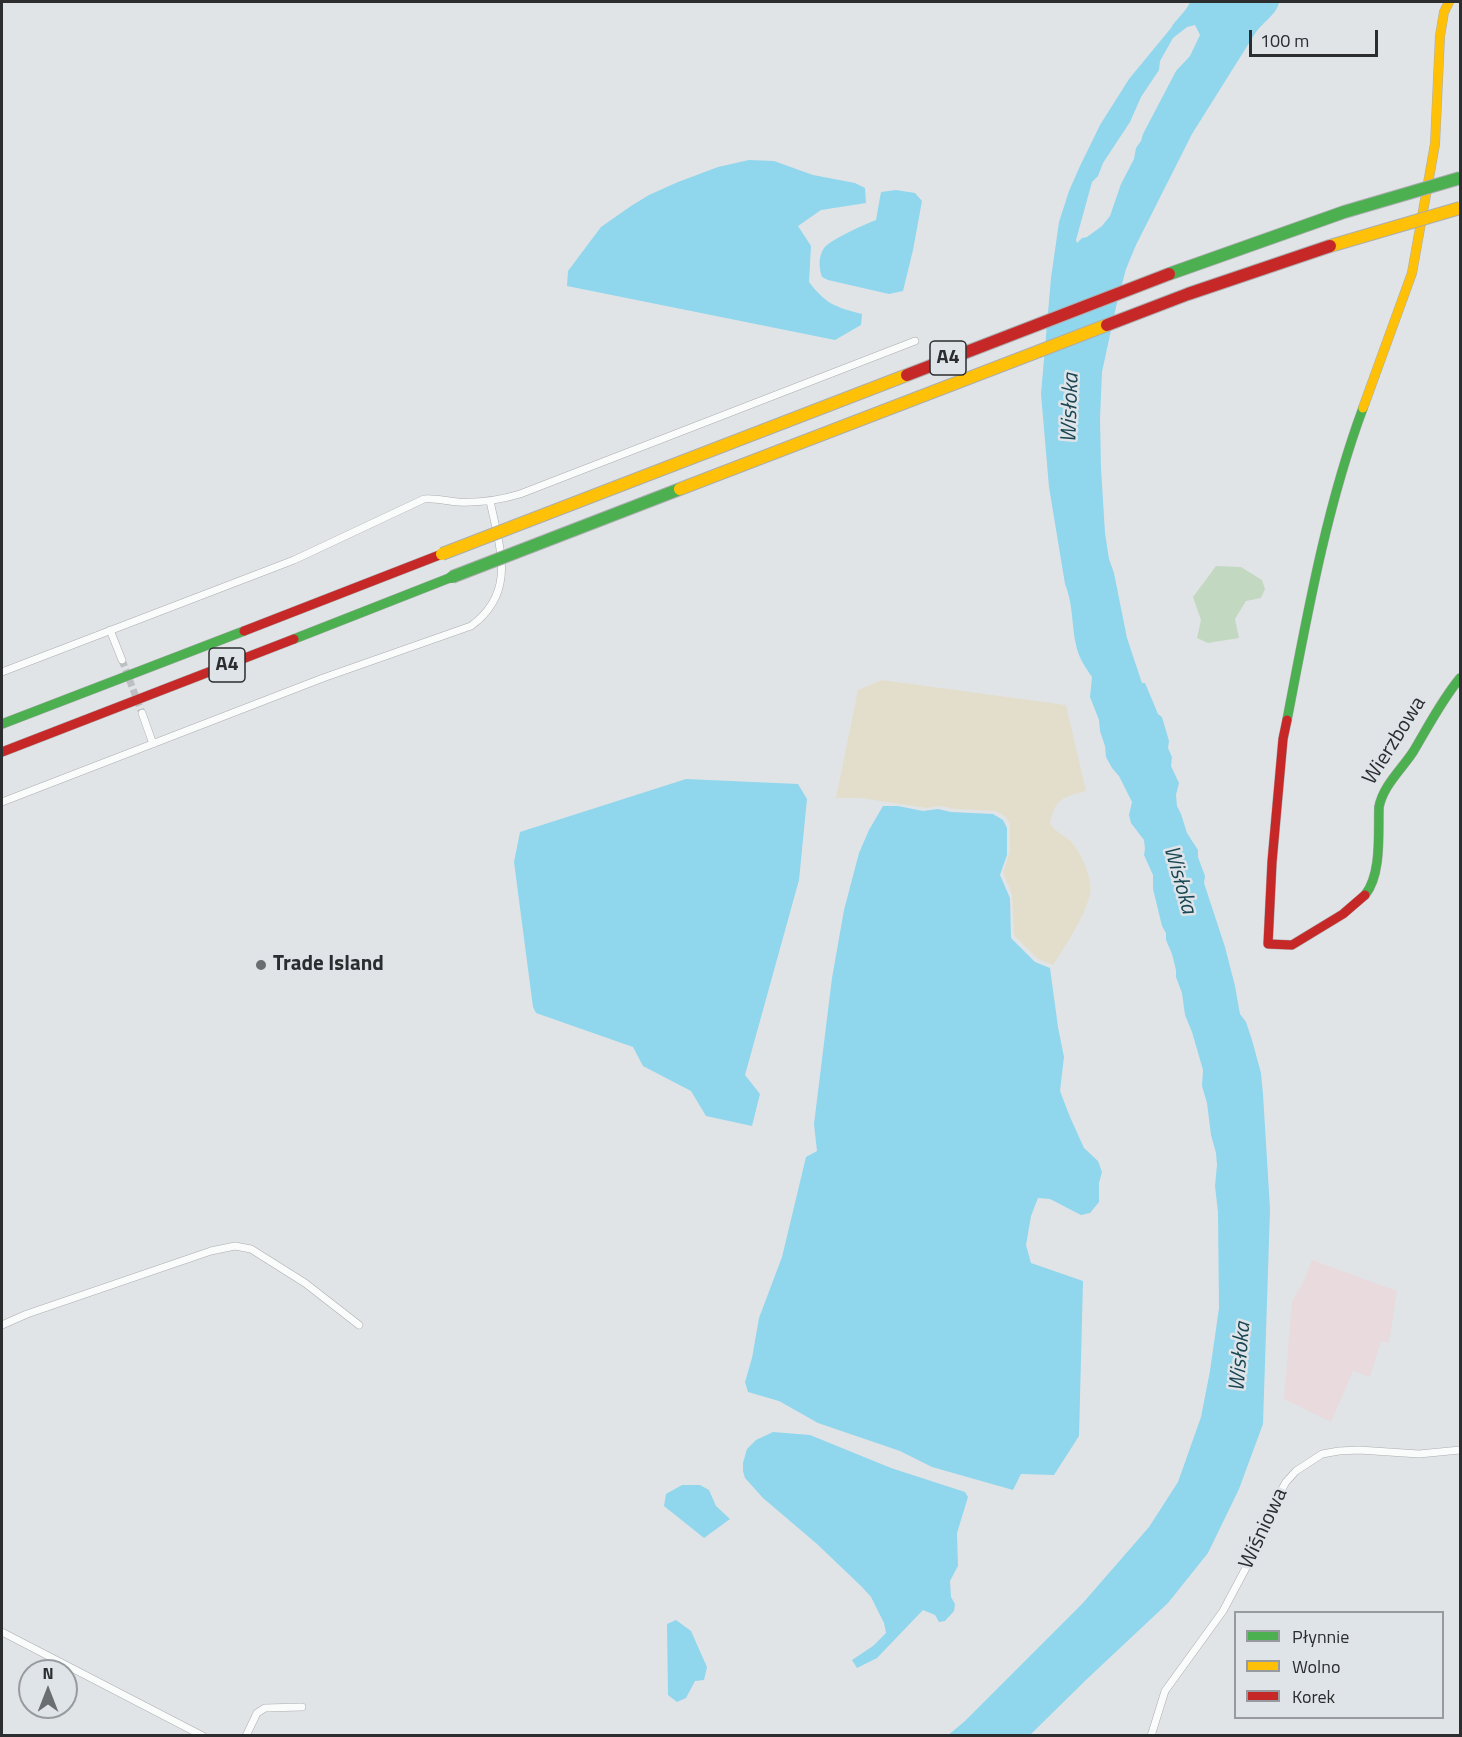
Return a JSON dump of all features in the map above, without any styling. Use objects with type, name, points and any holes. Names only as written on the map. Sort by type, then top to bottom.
[{"type":"main road","name":"Wierzbowa","points":[[1449,2],[1444,12],[1440,36],[1435,144],[1417,254],[1357,423],[1337,489],[1309,607],[1283,739],[1272,862],[1268,944],[1292,945],[1343,914],[1369,890],[1377,869],[1381,797],[1412,753],[1444,698],[1461,678]]},
{"type":"main road","name":"A4","points":[[2,724],[1172,273],[1344,212],[1461,178]]},
{"type":"main road","name":"A4","points":[[2,752],[1188,294],[1318,249],[1461,208]]},
{"type":"street","points":[[2,672],[294,560],[424,499],[490,501],[520,494],[915,341]]},
{"type":"street","points":[[2,802],[366,662],[457,633],[471,626],[481,619],[496,600],[502,579],[500,554],[490,501]]},
{"type":"street","points":[[110,630],[122,660]]},
{"type":"street","points":[[142,712],[153,744]]},
{"type":"street","points":[[2,1324],[211,1251],[235,1246],[251,1249],[291,1274],[359,1325]]},
{"type":"street","name":"Wiśniowa","points":[[1151,1736],[1165,1691],[1223,1611],[1256,1549],[1278,1496],[1296,1471],[1322,1454],[1339,1451],[1419,1454],[1461,1450]]},
{"type":"street","points":[[2,1632],[203,1736]]},
{"type":"street","points":[[246,1736],[257,1713],[265,1708],[302,1707]]},
{"type":"shaded area","points":[[1312,1260],[1397,1291],[1389,1343],[1381,1341],[1370,1377],[1353,1371],[1331,1422],[1284,1399],[1292,1301],[1302,1285]]},
{"type":"green space","points":[[1216,566],[1241,567],[1262,580],[1265,589],[1261,598],[1246,601],[1235,619],[1239,638],[1208,643],[1197,638],[1201,620],[1193,597]]},
{"type":"sand","points":[[882,680],[1066,705],[1086,791],[1072,795],[1058,803],[1050,823],[1076,849],[1086,869],[1091,890],[1079,922],[1053,965],[1038,959],[1014,935],[1012,895],[1003,872],[1010,852],[1010,825],[1006,817],[996,811],[954,809],[941,806],[926,808],[861,798],[836,798],[858,690]]},
{"type":"water","name":"Wisłoka","points":[[1190,2],[1279,3],[1275,11],[1256,32],[1192,134],[1126,269],[1102,372],[1101,468],[1105,533],[1127,638],[1142,683],[1145,683],[1158,714],[1162,717],[1172,757],[1171,766],[1179,783],[1176,795],[1177,806],[1187,833],[1198,850],[1198,857],[1205,876],[1204,883],[1225,947],[1240,1014],[1246,1022],[1261,1073],[1270,1209],[1263,1424],[1239,1489],[1208,1553],[1168,1603],[1030,1735],[947,1736],[965,1721],[1082,1604],[1149,1527],[1178,1482],[1201,1417],[1219,1308],[1218,1212],[1215,1186],[1217,1165],[1202,1086],[1203,1070],[1185,1015],[1172,954],[1162,926],[1153,889],[1153,875],[1144,855],[1144,840],[1131,823],[1129,815],[1132,802],[1106,757],[1099,720],[1090,697],[1092,677],[1077,649],[1049,487],[1041,394],[1051,278],[1059,222],[1069,191],[1100,125],[1129,79]],"holes":[[[1195,25],[1200,35],[1190,56],[1176,71],[1136,148],[1134,159],[1121,184],[1110,216],[1102,226],[1077,243],[1092,182],[1098,176],[1103,163],[1130,122],[1141,97],[1159,70],[1160,61],[1173,38],[1187,27]]]},
{"type":"water","points":[[749,160],[774,161],[813,175],[855,183],[865,188],[866,203],[821,210],[798,226],[811,246],[809,282],[832,304],[862,314],[861,325],[835,340],[567,286],[568,271],[601,227],[631,206],[678,182],[718,167]]},
{"type":"water","points":[[896,190],[915,193],[922,201],[903,291],[889,294],[822,277],[820,262],[824,248],[840,237],[876,220],[881,192]]},
{"type":"water","points":[[686,779],[798,784],[807,799],[799,880],[745,1075],[760,1094],[752,1126],[706,1116],[691,1091],[643,1066],[633,1047],[536,1013],[533,1007],[514,862],[520,832]]},
{"type":"water","points":[[883,806],[898,806],[923,811],[938,809],[951,812],[993,814],[1003,820],[1007,828],[1007,855],[1000,875],[1010,898],[1011,938],[1035,962],[1050,968],[1064,1057],[1060,1091],[1084,1148],[1098,1161],[1102,1172],[1099,1183],[1099,1202],[1090,1213],[1081,1215],[1050,1199],[1038,1198],[1031,1216],[1026,1245],[1031,1263],[1083,1281],[1079,1436],[1054,1475],[1021,1474],[1013,1490],[932,1467],[900,1451],[818,1423],[779,1401],[748,1392],[745,1382],[759,1318],[782,1257],[806,1157],[817,1151],[814,1124],[832,978],[844,910],[859,853]]},
{"type":"water","points":[[773,1432],[810,1435],[891,1468],[965,1492],[968,1497],[957,1533],[958,1566],[950,1581],[951,1597],[955,1604],[954,1611],[945,1621],[939,1622],[935,1615],[923,1610],[877,1658],[857,1668],[852,1660],[873,1646],[886,1633],[884,1623],[871,1597],[817,1544],[763,1498],[745,1478],[743,1463],[747,1449],[756,1440]]},
{"type":"water","points":[[682,1485],[700,1485],[709,1490],[716,1506],[730,1519],[704,1538],[664,1506],[666,1494]]},
{"type":"water","points":[[676,1620],[691,1631],[707,1667],[704,1680],[695,1681],[686,1698],[677,1702],[668,1695],[667,1624]]},
{"type":"tunnel","points":[[122,660],[142,713]]},
{"type":"traffic: fast","points":[[1169,274],[1344,212],[1460,178]]},
{"type":"traffic: fast","points":[[1287,720],[1328,523],[1363,408]]},
{"type":"traffic: fast","points":[[452,577],[680,489]]},
{"type":"traffic: fast","points":[[294,639],[452,577]]},
{"type":"traffic: fast","points":[[2,724],[244,631]]},
{"type":"traffic: fast","points":[[1365,895],[1377,865],[1381,799],[1460,678]]},
{"type":"traffic: slow","points":[[1363,408],[1412,273],[1435,144],[1440,36],[1444,12],[1449,2]]},
{"type":"traffic: slow","points":[[1330,246],[1460,208]]},
{"type":"traffic: slow","points":[[680,489],[1107,325]]},
{"type":"traffic: slow","points":[[442,554],[907,375]]},
{"type":"traffic: jam","points":[[1107,325],[1188,294],[1330,246]]},
{"type":"traffic: jam","points":[[907,375],[1169,274]]},
{"type":"traffic: jam","points":[[244,631],[442,554]]},
{"type":"traffic: jam","points":[[2,752],[294,639]]},
{"type":"traffic: jam","points":[[1287,720],[1283,739],[1272,862],[1268,944],[1292,945],[1343,914],[1365,895]]},
{"type":"place","name":"Trade Island","points":[[261,965]]}]
